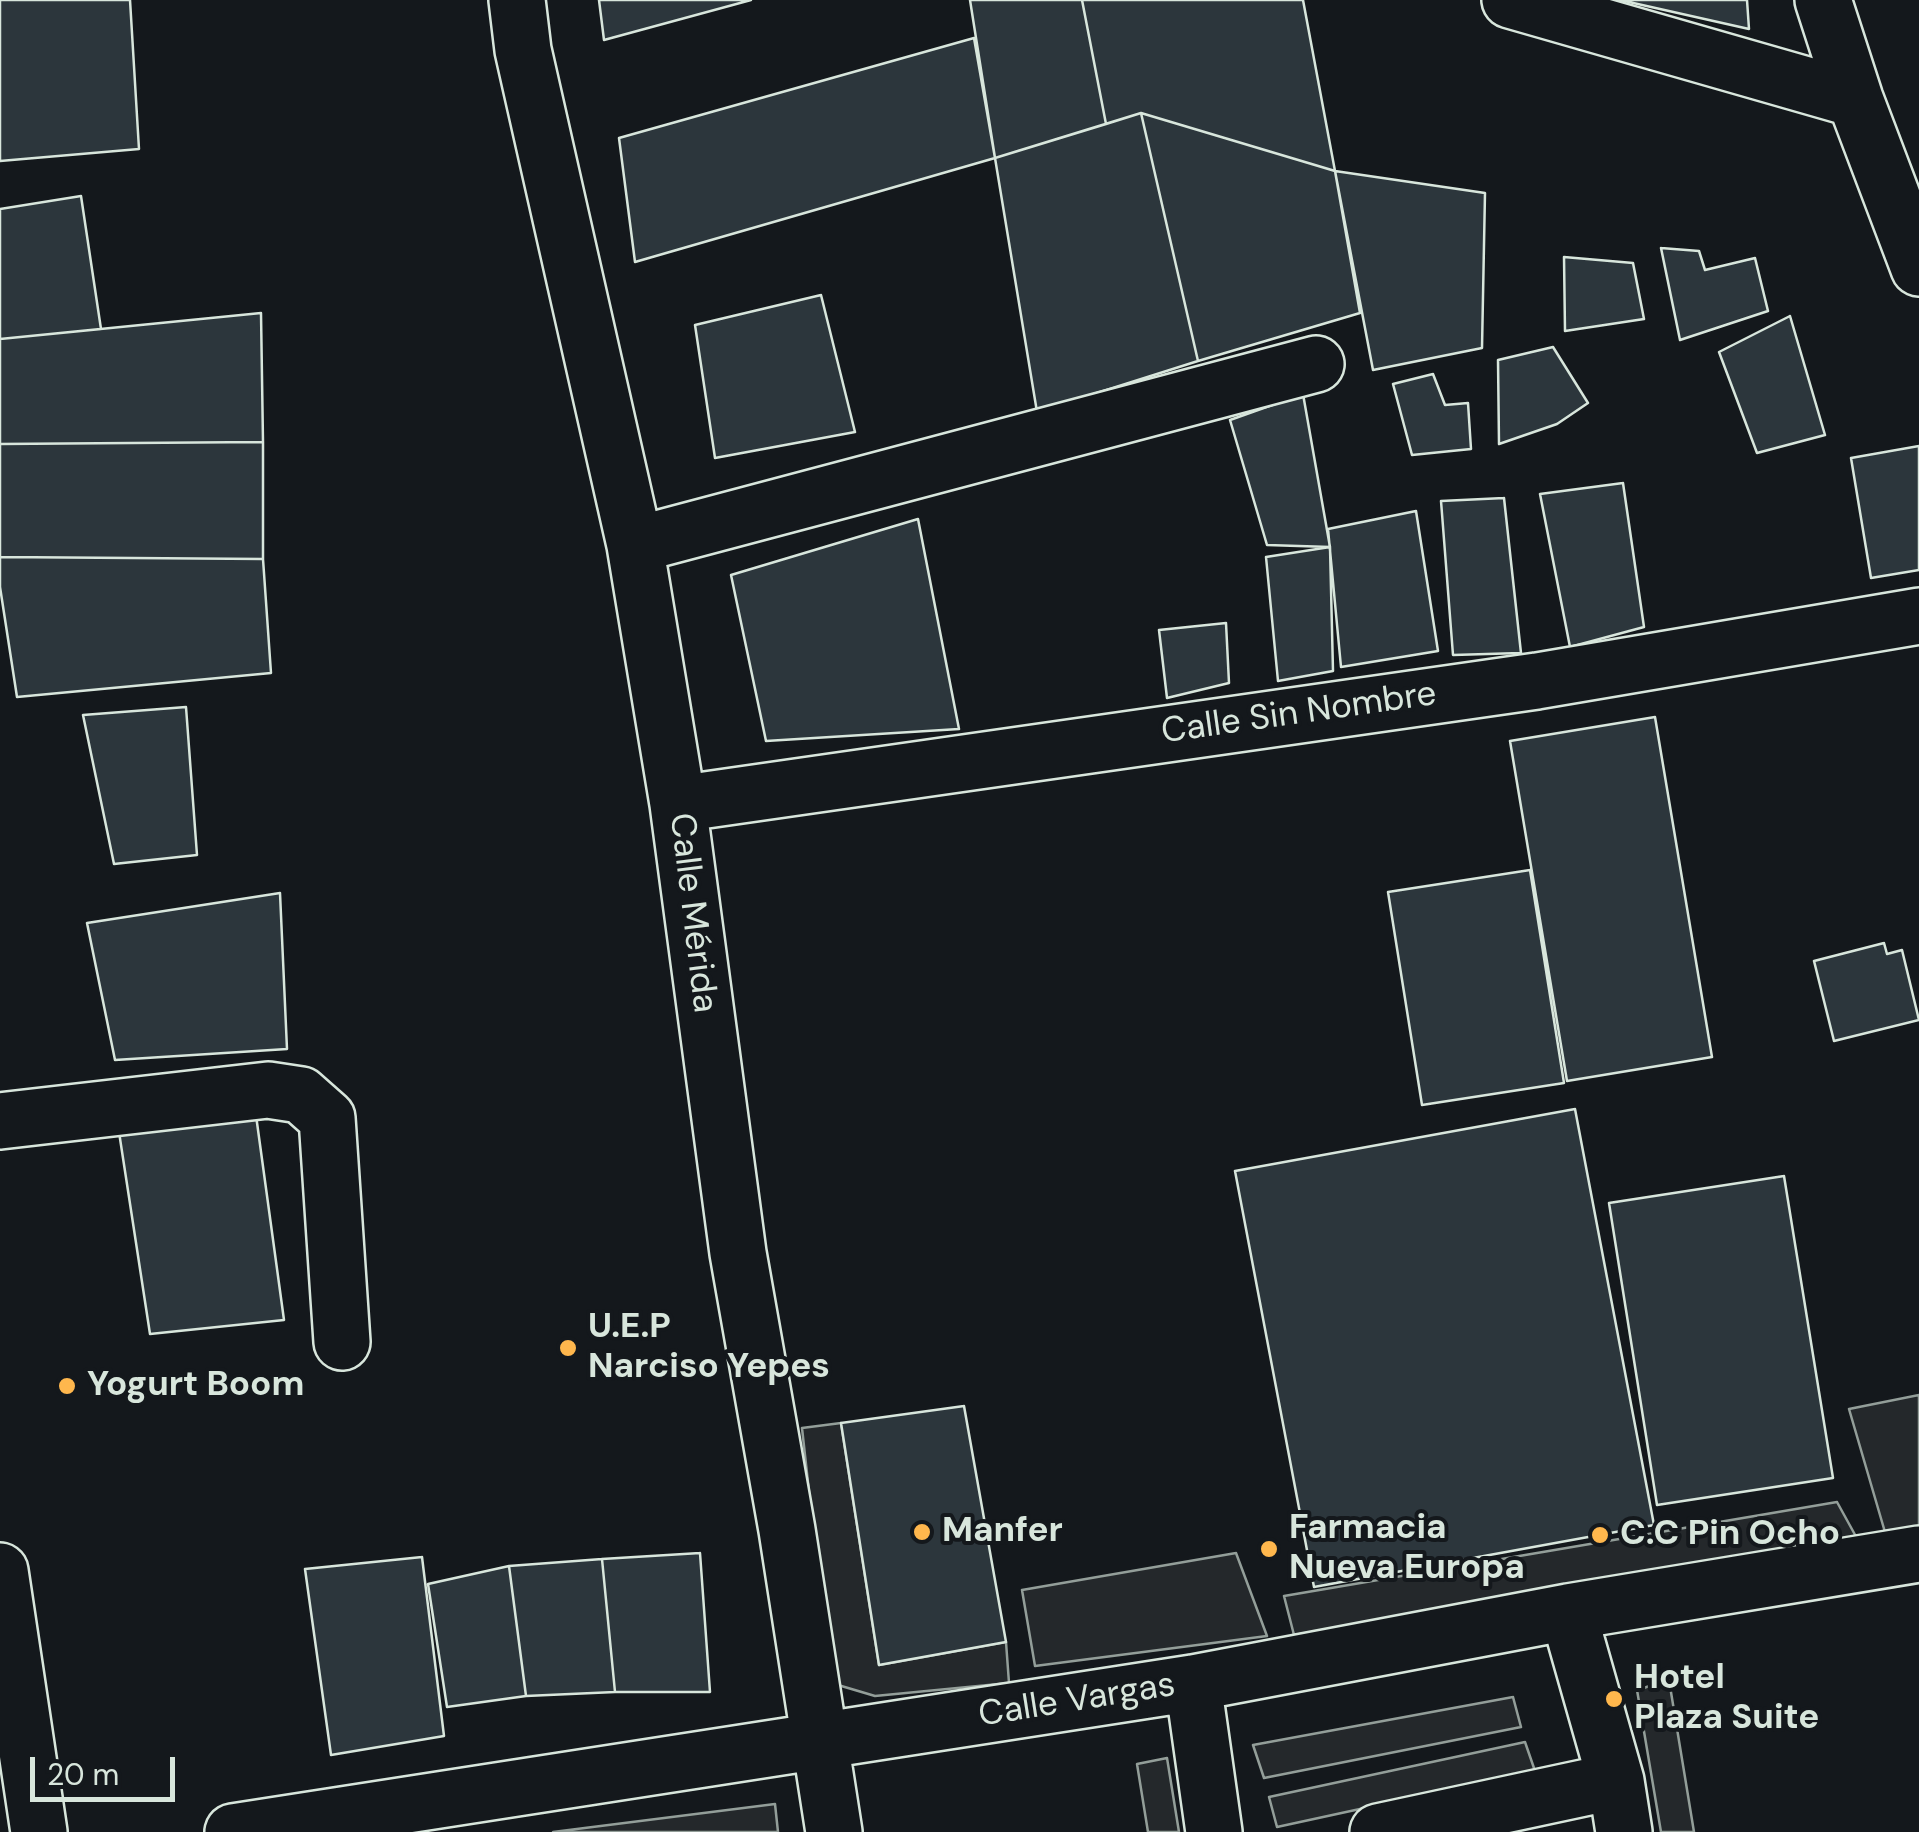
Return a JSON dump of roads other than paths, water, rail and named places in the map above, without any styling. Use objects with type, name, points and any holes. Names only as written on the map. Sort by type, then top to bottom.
[{"type":"street","name":"Calle Mérida","points":[[517,0],[523,50],[635,545],[678,804],[738,1253],[788,1530],[834,1832]]},
{"type":"street","points":[[1510,0],[1855,100]]},
{"type":"street","points":[[1822,0],[1855,100],[1919,268]]},
{"type":"street","points":[[635,545],[1316,364]]},
{"type":"street","name":"Calle Sin Nombre","points":[[678,804],[1538,681],[1919,616]]},
{"type":"street","points":[[0,1121],[268,1090],[301,1095],[327,1118],[342,1342]]},
{"type":"street","name":"Calle Vargas","points":[[233,1832],[1193,1683],[1568,1612],[1919,1554]]},
{"type":"street","points":[[0,1571],[39,1832]]},
{"type":"street","points":[[1378,1832],[1620,1807],[1568,1612]]},
{"type":"street","points":[[1193,1683],[1214,1832]]},
{"type":"place","name":"U.E.P Narciso Yepes","points":[[568,1348]]},
{"type":"place","name":"Yogurt Boom","points":[[67,1386]]},
{"type":"place","name":"Manfer","points":[[922,1532]]},
{"type":"place","name":"C.C Pin Ocho","points":[[1600,1535]]},
{"type":"place","name":"Farmacia Nueva Europa","points":[[1269,1549]]},
{"type":"place","name":"Hotel Plaza Suite","points":[[1614,1699]]}]
